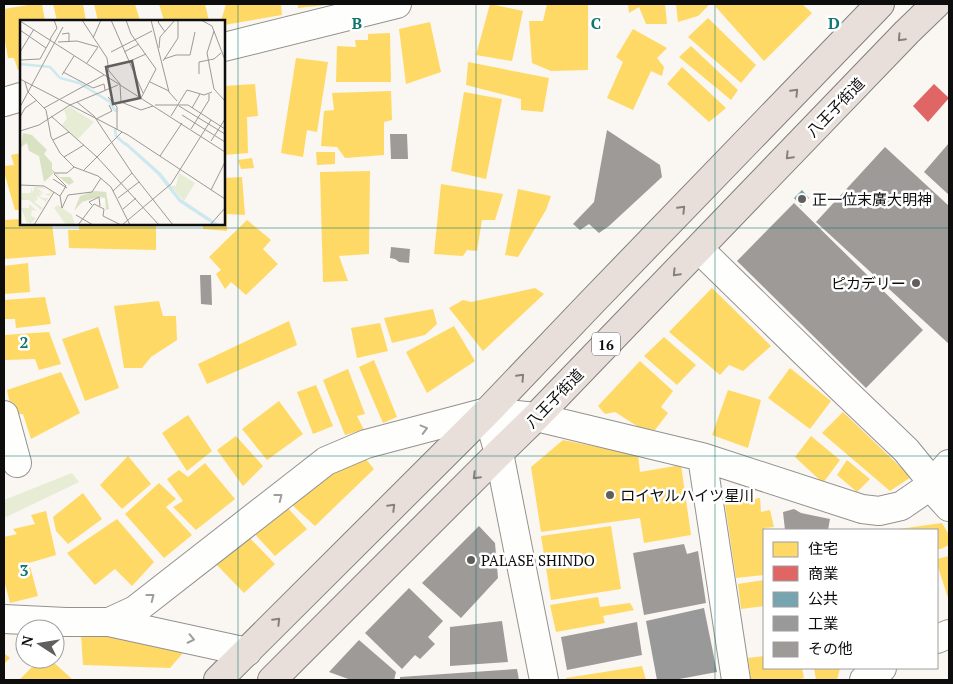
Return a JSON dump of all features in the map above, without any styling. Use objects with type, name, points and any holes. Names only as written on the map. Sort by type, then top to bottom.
[{"type":"highway","name":"16","points":[[218,680],[487,412],[880,4]]},
{"type":"highway","name":"八王子街道","points":[[272,680],[536,417],[936,4]]},
{"type":"street","points":[[225,47],[397,4]]},
{"type":"street","points":[[699,249],[832,380],[938,478],[949,507]]},
{"type":"street","points":[[487,412],[499,452],[544,680]]},
{"type":"street","points":[[110,622],[135,610],[326,461],[366,444],[487,412],[536,417],[702,456],[862,509],[874,520],[879,511],[901,506],[938,478]]},
{"type":"street","points":[[4,415],[17,462]]},
{"type":"street","points":[[702,456],[736,680]]},
{"type":"street","points":[[4,619],[110,622],[247,652]]},
{"type":"street","points":[[864,680],[880,669]]},
{"type":"green space","points":[[72,473],[79,482],[4,518],[4,500]]},
{"type":"building: 住宅","points":[[42,4],[45,20],[20,20],[20,69],[18,70],[14,58],[8,58],[4,36],[4,9]]},
{"type":"building: 住宅","points":[[53,4],[83,4],[86,20],[57,20]]},
{"type":"building: 住宅","points":[[94,4],[135,4],[140,20],[98,20]]},
{"type":"building: 住宅","points":[[159,4],[205,4],[209,20],[164,20]]},
{"type":"building: 住宅","points":[[226,4],[281,4],[282,15],[225,25],[225,20],[221,20]]},
{"type":"building: 住宅","points":[[298,4],[324,4],[325,5],[298,8]]},
{"type":"building: 住宅","points":[[490,4],[523,11],[512,61],[476,55]]},
{"type":"building: 住宅","points":[[547,4],[588,4],[588,70],[551,71],[532,63],[529,21],[543,21]]},
{"type":"building: 住宅","points":[[628,4],[665,4],[667,24],[646,24],[639,7],[629,13]]},
{"type":"building: 住宅","points":[[676,4],[708,4],[708,6],[698,16],[678,22]]},
{"type":"building: 住宅","points":[[718,4],[802,4],[812,13],[764,61],[715,6]]},
{"type":"building: 住宅","points":[[708,18],[756,65],[741,83],[688,37]]},
{"type":"building: 住宅","points":[[430,22],[441,72],[406,84],[399,29]]},
{"type":"building: 住宅","points":[[633,29],[667,48],[657,58],[664,67],[662,76],[651,71],[633,110],[607,98],[623,62],[616,57]]},
{"type":"building: 住宅","points":[[390,33],[391,82],[336,82],[337,46],[356,47],[355,40],[368,40],[368,34]]},
{"type":"building: 住宅","points":[[691,46],[738,90],[731,100],[679,57]]},
{"type":"building: 住宅","points":[[296,58],[328,62],[317,132],[307,130],[303,157],[281,153]]},
{"type":"building: 住宅","points":[[468,62],[549,78],[543,112],[521,110],[521,99],[466,85]]},
{"type":"building: 住宅","points":[[682,67],[726,108],[709,122],[667,84]]},
{"type":"building: 住宅","points":[[255,84],[258,116],[247,117],[248,153],[225,155],[225,86]]},
{"type":"building: 住宅","points":[[391,91],[392,120],[384,122],[384,155],[345,158],[337,147],[321,146],[324,111],[334,110],[332,93]]},
{"type":"building: 住宅","points":[[464,92],[502,99],[486,179],[451,171]]},
{"type":"building: 住宅","points":[[316,152],[335,152],[335,164],[317,165]]},
{"type":"building: 住宅","points":[[20,153],[20,210],[15,210],[4,172],[4,166],[14,165],[11,155]]},
{"type":"building: 住宅","points":[[252,158],[254,168],[241,169],[238,160]]},
{"type":"building: 住宅","points":[[370,171],[369,254],[339,256],[348,281],[323,282],[320,172]]},
{"type":"building: 住宅","points":[[242,177],[245,215],[227,214],[227,231],[203,229],[203,225],[225,225],[225,178]]},
{"type":"building: 住宅","points":[[441,184],[503,194],[495,220],[482,220],[477,251],[467,250],[463,256],[434,254]]},
{"type":"building: 住宅","points":[[518,189],[551,196],[546,210],[518,257],[505,255]]},
{"type":"building: 住宅","points":[[20,219],[20,225],[52,225],[56,255],[4,259],[4,220]]},
{"type":"building: 住宅","points":[[247,220],[271,240],[263,249],[278,264],[246,295],[231,282],[225,289],[216,274],[221,270],[209,257]]},
{"type":"building: 住宅","points":[[79,225],[156,225],[156,250],[69,248],[68,230],[79,230]]},
{"type":"building: 住宅","points":[[28,263],[30,292],[4,294],[4,266]]},
{"type":"building: 住宅","points":[[535,288],[544,294],[483,351],[449,308],[463,300],[471,302]]},
{"type":"building: 住宅","points":[[712,288],[771,346],[743,371],[729,365],[720,375],[669,332]]},
{"type":"building: 住宅","points":[[45,297],[51,324],[16,328],[15,319],[4,319],[4,300]]},
{"type":"building: 住宅","points":[[159,301],[163,316],[176,316],[177,340],[151,357],[142,368],[124,368],[114,306]]},
{"type":"building: 住宅","points":[[433,309],[437,324],[425,335],[392,343],[384,318]]},
{"type":"building: 住宅","points":[[289,321],[297,345],[207,384],[198,364]]},
{"type":"building: 住宅","points":[[380,323],[388,351],[357,358],[351,328]]},
{"type":"building: 住宅","points":[[454,326],[475,361],[427,393],[406,352]]},
{"type":"building: 住宅","points":[[98,327],[119,388],[85,401],[62,339]]},
{"type":"building: 住宅","points":[[49,332],[61,364],[39,370],[35,359],[5,360],[4,335]]},
{"type":"building: 住宅","points":[[664,337],[696,365],[677,385],[644,356]]},
{"type":"building: 住宅","points":[[374,360],[397,417],[383,423],[359,367]]},
{"type":"building: 住宅","points":[[640,361],[673,391],[661,407],[668,413],[655,430],[640,428],[615,412],[605,414],[598,406]]},
{"type":"building: 住宅","points":[[790,368],[831,401],[810,429],[768,398]]},
{"type":"building: 住宅","points":[[348,369],[365,414],[357,416],[364,430],[345,435],[323,380]]},
{"type":"building: 住宅","points":[[61,372],[80,413],[31,439],[23,414],[12,414],[7,390]]},
{"type":"building: 住宅","points":[[316,385],[333,426],[313,434],[297,392]]},
{"type":"building: 住宅","points":[[728,390],[761,400],[748,448],[712,435]]},
{"type":"building: 住宅","points":[[279,401],[303,434],[267,460],[242,429]]},
{"type":"building: 住宅","points":[[843,412],[911,477],[890,491],[822,433]]},
{"type":"building: 住宅","points":[[188,415],[212,451],[187,471],[162,433]]},
{"type":"building: 住宅","points":[[236,436],[263,466],[243,486],[217,450]]},
{"type":"building: 住宅","points":[[811,436],[840,460],[823,483],[795,457]]},
{"type":"building: 住宅","name":"ロイヤルハイツ星川","points":[[563,440],[638,455],[640,472],[681,465],[691,535],[644,543],[640,518],[541,532],[531,467]]},
{"type":"building: 住宅","points":[[128,456],[151,484],[122,509],[100,485]]},
{"type":"building: 住宅","points":[[365,458],[374,469],[315,526],[292,505],[332,470]]},
{"type":"building: 住宅","points":[[847,460],[870,479],[857,492],[837,475]]},
{"type":"building: 住宅","points":[[205,463],[235,499],[196,530],[173,507],[183,501],[167,479],[179,470],[188,477]]},
{"type":"building: 住宅","points":[[159,483],[176,499],[166,507],[192,535],[164,558],[125,514]]},
{"type":"building: 住宅","points":[[83,493],[102,519],[68,544],[56,531],[53,517]]},
{"type":"building: 住宅","points":[[760,498],[761,512],[770,510],[774,527],[763,529],[763,575],[736,578],[725,504]]},
{"type":"building: 住宅","points":[[286,506],[307,529],[275,556],[252,531]]},
{"type":"building: 住宅","points":[[46,511],[56,555],[29,563],[38,596],[10,603],[4,580],[4,537],[17,534],[13,529],[35,524],[31,515]]},
{"type":"building: 住宅","points":[[117,519],[154,562],[132,586],[115,569],[95,585],[67,553]]},
{"type":"building: 住宅","points":[[942,523],[949,535],[949,545],[938,549],[938,529],[899,529]]},
{"type":"building: 住宅","points":[[611,526],[621,589],[551,600],[541,536]]},
{"type":"building: 住宅","points":[[244,532],[275,564],[244,593],[214,562]]},
{"type":"building: 住宅","points":[[949,556],[949,601],[938,567],[938,559]]},
{"type":"building: 住宅","points":[[763,580],[763,606],[741,609],[738,584]]},
{"type":"building: 住宅","points":[[598,597],[600,607],[630,603],[634,610],[603,616],[605,623],[556,632],[550,605]]},
{"type":"building: 住宅","points":[[115,633],[189,646],[170,668],[83,665],[81,635]]},
{"type":"building: 住宅","points":[[4,653],[10,658],[4,664]]},
{"type":"building: 住宅","points":[[763,656],[763,669],[802,669],[804,678],[796,680],[751,680],[748,658]]},
{"type":"building: 住宅","points":[[642,666],[646,680],[566,680],[566,678]]},
{"type":"building: 住宅","points":[[30,669],[61,669],[73,680],[19,680]]},
{"type":"building: 住宅","points":[[814,669],[840,669],[837,680],[816,680]]},
{"type":"building: 商業","points":[[934,84],[949,98],[928,122],[913,106]]},
{"type":"building: 公共","points":[[802,190],[809,198],[801,206],[794,198]]},
{"type":"building: 工業","points":[[704,608],[717,672],[674,680],[657,680],[646,621]]},
{"type":"building: その他","points":[[607,130],[660,165],[662,177],[599,233],[589,224],[580,230],[573,224],[594,202]]},
{"type":"building: その他","points":[[390,134],[407,134],[408,159],[391,159]]},
{"type":"building: その他","points":[[949,143],[949,195],[924,172]]},
{"type":"building: その他","name":"ピカデリー","points":[[885,147],[949,206],[949,344],[816,222]]},
{"type":"building: その他","points":[[794,203],[923,330],[866,388],[737,261]]},
{"type":"building: その他","points":[[391,247],[410,249],[409,263],[399,262],[390,258]]},
{"type":"building: その他","points":[[200,275],[211,275],[212,305],[201,304]]},
{"type":"building: その他","points":[[794,509],[801,513],[830,519],[828,529],[785,529],[783,512]]},
{"type":"building: その他","name":"PALASE SHINDO","points":[[479,526],[495,543],[498,578],[461,618],[422,583]]},
{"type":"building: その他","points":[[684,544],[687,554],[698,551],[706,603],[644,615],[633,553]]},
{"type":"building: その他","points":[[409,588],[443,621],[428,637],[435,644],[420,659],[415,655],[402,669],[365,633]]},
{"type":"building: その他","points":[[502,621],[508,662],[450,666],[450,627]]},
{"type":"building: その他","points":[[637,622],[642,655],[567,670],[561,637]]},
{"type":"building: その他","points":[[359,640],[396,672],[394,680],[351,680],[329,672]]},
{"type":"building: その他","points":[[517,669],[519,680],[400,680],[400,677]]},
{"type":"place","name":"正一位末廣大明神","points":[[802,199]]},
{"type":"place","name":"ピカデリー","points":[[916,283]]},
{"type":"place","name":"ロイヤルハイツ星川","points":[[610,495]]},
{"type":"place","name":"PALASE SHINDO","points":[[471,560]]}]
